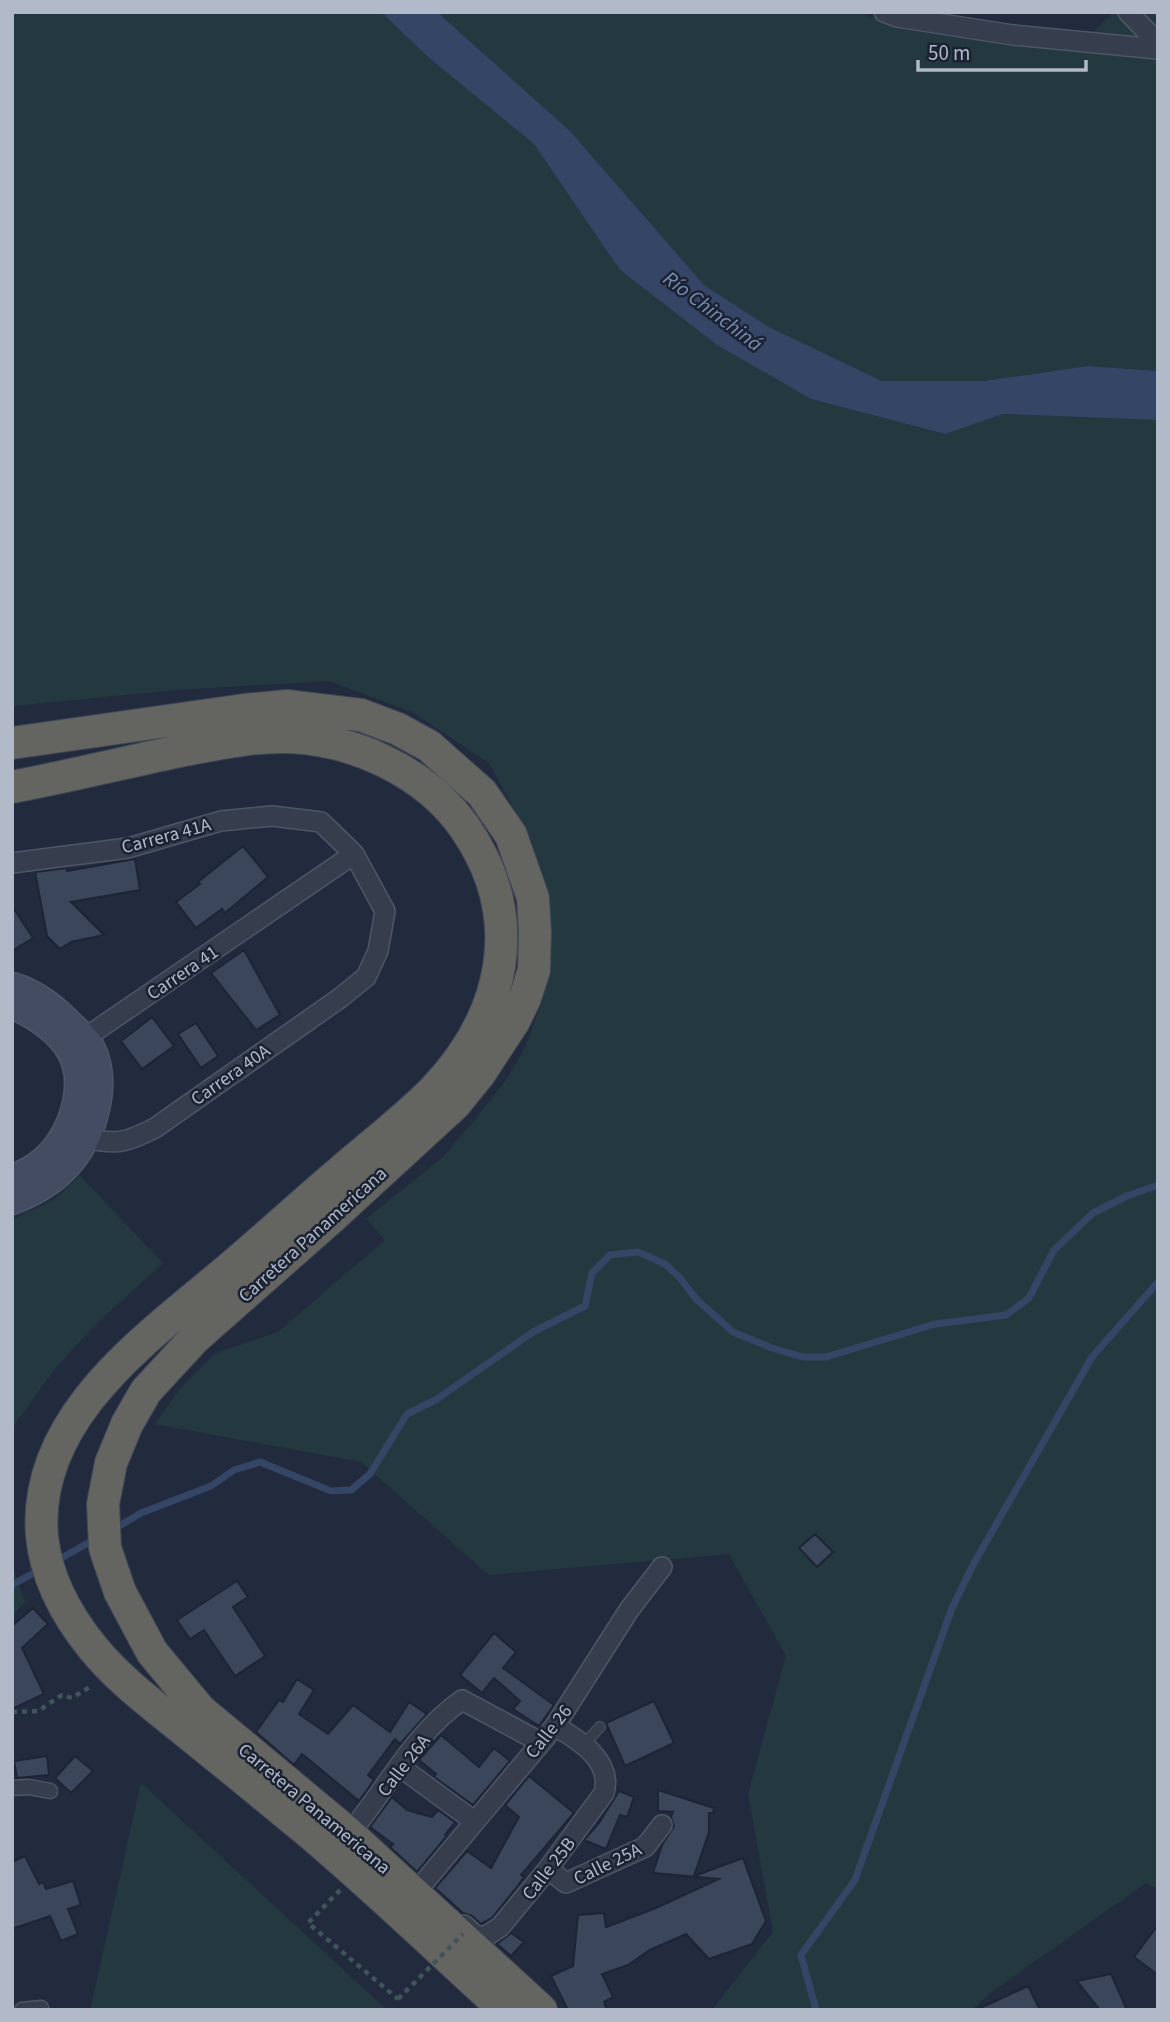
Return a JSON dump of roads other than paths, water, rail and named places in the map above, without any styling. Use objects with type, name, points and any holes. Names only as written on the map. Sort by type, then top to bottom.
[{"type":"highway","name":"Carretera Panamericana","points":[[12,744],[287,706],[360,715],[398,729],[429,746],[482,793],[511,835],[533,898],[534,970],[514,1021],[480,1073],[455,1104],[195,1338],[146,1391],[127,1424],[111,1463],[103,1504],[105,1548],[120,1592],[152,1652],[200,1710],[353,1829],[541,2010]]},
{"type":"highway","name":"Carretera Panamericana","points":[[12,787],[230,742],[287,737],[330,743],[374,757],[408,773],[456,816],[472,839],[490,874],[499,903],[503,945],[497,983],[485,1015],[466,1049],[434,1089],[119,1364],[89,1399],[68,1431],[53,1460],[45,1486],[41,1514],[43,1543],[51,1574],[68,1614],[97,1653],[134,1689],[356,1873],[505,2010]]},
{"type":"main road","points":[[12,986],[49,1003],[85,1038],[93,1051],[99,1086],[97,1103],[85,1138],[67,1166],[38,1190],[12,1201]]},
{"type":"main road","points":[[12,1005],[47,1025],[70,1051],[77,1069],[77,1092],[69,1125],[52,1152],[41,1162],[12,1179]]},
{"type":"street","points":[[884,12],[897,17],[1013,35],[1158,49]]},
{"type":"street","points":[[1128,12],[1158,43]]},
{"type":"street","name":"Carrera 41A","points":[[12,863],[128,848],[220,821],[272,816],[321,822],[354,854]]},
{"type":"street","name":"Carrera 40A","points":[[85,1138],[109,1143],[128,1142],[155,1128],[366,977],[378,951],[385,911],[354,854]]},
{"type":"street","name":"Carrera 41","points":[[85,1038],[354,854]]},
{"type":"street","name":"Calle 26","points":[[421,1886],[555,1726],[629,1610],[662,1567]]},
{"type":"street","name":"Calle 26A","points":[[353,1829],[399,1766],[447,1710],[462,1700],[540,1742]]},
{"type":"street","points":[[555,1726],[584,1744]]},
{"type":"street","name":"Calle 25B","points":[[421,1886],[469,1934],[485,1937],[500,1927],[599,1803],[607,1783],[603,1769],[584,1744]]},
{"type":"street","points":[[399,1766],[474,1822]]},
{"type":"street","points":[[12,1788],[29,1787],[50,1791]]},
{"type":"street","name":"Calle 25A","points":[[548,1870],[566,1883],[645,1847],[662,1825]]},
{"type":"street","points":[[353,1829],[421,1886]]},
{"type":"street","points":[[22,2010],[41,2008]]},
{"type":"lane","points":[[584,1744],[600,1727]]},
{"type":"water","name":"Río Chinchiná","points":[[381,12],[437,12],[570,131],[704,285],[769,327],[882,381],[984,381],[1088,366],[1158,371],[1158,420],[1003,414],[945,434],[811,399],[717,345],[620,270],[534,144],[429,58]]},
{"type":"waterway","points":[[114,1529],[141,1513],[211,1486],[234,1470],[260,1462],[331,1491],[351,1490],[370,1474],[407,1414],[437,1399],[533,1332],[585,1306],[592,1273],[610,1255],[638,1252],[665,1264],[696,1299],[733,1332],[803,1357],[826,1357],[935,1324],[1006,1315],[1029,1298],[1054,1250],[1093,1213],[1127,1196],[1158,1185]]},
{"type":"waterway","points":[[816,2010],[801,1955],[855,1880],[952,1608],[974,1563],[1092,1357],[1158,1282]]},
{"type":"waterway","points":[[56,1561],[97,1538]]},
{"type":"waterway","points":[[12,1585],[39,1570]]}]
